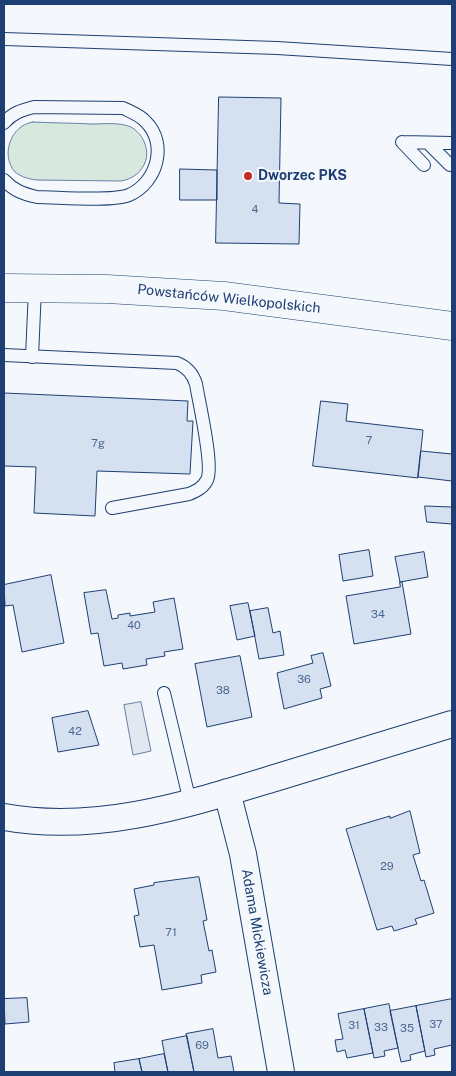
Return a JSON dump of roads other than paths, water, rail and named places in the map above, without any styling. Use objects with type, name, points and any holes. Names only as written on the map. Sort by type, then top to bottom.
[{"type":"street","name":"Powstańców Wielkopolskich","points":[[4,288],[107,289],[224,296],[452,326]]},
{"type":"street","points":[[4,817],[35,821],[82,822],[127,817],[227,792],[452,724]]},
{"type":"street","name":"Adama Mickiewicza","points":[[227,792],[243,854],[281,1072]]},
{"type":"lane","points":[[4,39],[277,48],[452,60]]},
{"type":"lane","points":[[4,123],[8,118],[21,110],[34,107],[123,108],[146,122],[154,132],[158,147],[158,161],[152,174],[140,188],[128,195],[115,198],[37,197],[25,195],[11,188],[4,180]]},
{"type":"lane","points":[[424,165],[402,142],[452,143]]},
{"type":"lane","points":[[428,142],[450,165]]},
{"type":"lane","points":[[32,357],[35,288]]},
{"type":"lane","points":[[4,355],[177,364],[183,366],[194,377],[209,466],[207,480],[197,491],[189,494],[112,508]]},
{"type":"lane","points":[[164,692],[190,802]]},
{"type":"place","name":"Dworzec PKS","points":[[248,176]]}]
